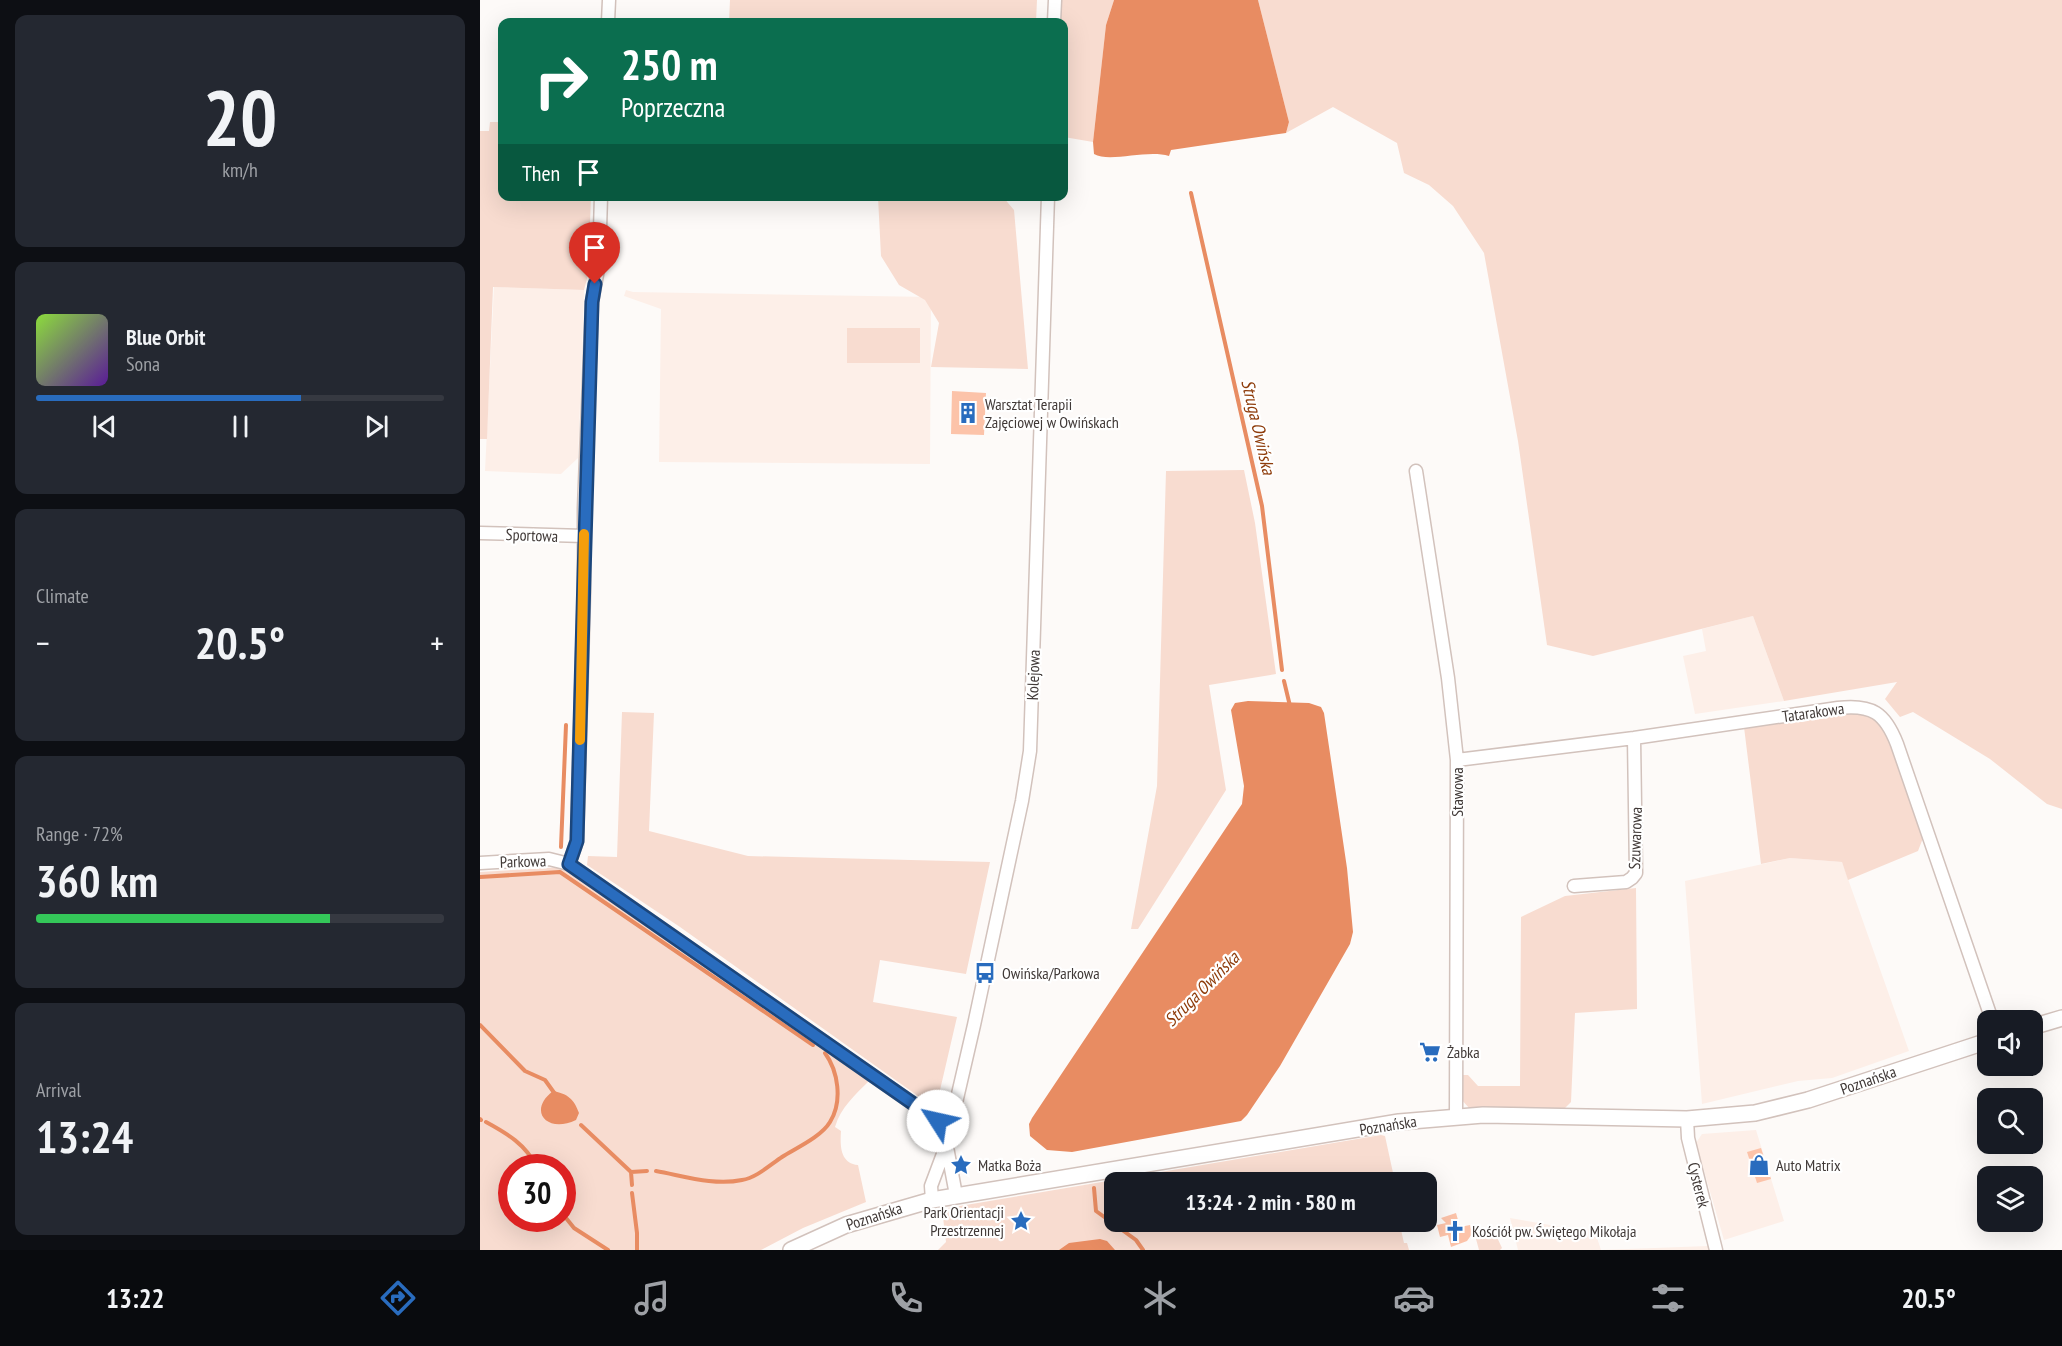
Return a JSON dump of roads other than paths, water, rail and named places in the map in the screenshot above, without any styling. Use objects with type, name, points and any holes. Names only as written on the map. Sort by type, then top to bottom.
[{"type":"main road","points":[[2043,1024],[2062,1018]]},
{"type":"main road","name":"Poznańska","points":[[791,1250],[858,1221],[932,1200],[1399,1122],[1456,1116],[1540,1115],[1687,1119],[1730,1116],[1784,1106],[1977,1045]]},
{"type":"street","points":[[608,18],[609,0]]},
{"type":"street","points":[[1054,18],[1055,0]]},
{"type":"street","points":[[569,864],[577,841],[592,302],[599,264],[601,201]]},
{"type":"street","name":"Kolejowa","points":[[932,1200],[931,1186],[951,1127],[1022,801],[1030,751],[1048,201]]},
{"type":"street","name":"Stawowa","points":[[1416,471],[1448,678],[1457,760],[1456,1116]]},
{"type":"street","name":"Sportowa","points":[[480,533],[584,536]]},
{"type":"street","name":"Tatarakowa","points":[[1457,760],[1634,738],[1849,706],[1869,709],[1883,718],[1897,744],[1989,1010]]},
{"type":"street","name":"Szuwarowa","points":[[1574,886],[1626,882],[1636,873],[1634,738]]},
{"type":"street","name":"Parkowa","points":[[480,863],[549,859],[569,864],[938,1121],[951,1127]]},
{"type":"street","name":"Cysterek","points":[[1687,1119],[1688,1138],[1716,1250]]},
{"type":"street","name":"Kolejowa","points":[[946,1146],[956,1195]]},
{"type":"water","points":[[1114,0],[1258,0],[1289,122],[1286,133],[1171,150],[1169,156],[1150,154],[1109,157],[1094,154],[1093,142],[1106,25]]},
{"type":"water","points":[[1248,701],[1309,703],[1321,707],[1324,713],[1347,868],[1353,932],[1350,944],[1280,1066],[1241,1121],[1072,1152],[1047,1150],[1030,1136],[1029,1124],[1032,1118],[1242,804],[1244,786],[1231,710],[1235,703]]},
{"type":"water","points":[[553,1091],[573,1101],[579,1113],[576,1120],[566,1124],[557,1124],[544,1118],[541,1113],[542,1106]]},
{"type":"water","points":[[1100,1239],[1107,1241],[1115,1250],[1059,1250],[1069,1243]]},
{"type":"waterway","name":"Struga Owińska","points":[[1191,193],[1262,506],[1282,670]]},
{"type":"waterway","name":"Struga Owińska","points":[[1284,681],[1290,706]]},
{"type":"waterway","points":[[561,847],[566,725]]},
{"type":"waterway","points":[[480,877],[560,872],[813,1045]]},
{"type":"waterway","points":[[480,1025],[525,1071],[545,1080],[555,1094]]},
{"type":"waterway","points":[[656,1171],[721,1182],[747,1179],[815,1137],[830,1122],[837,1105],[836,1077],[825,1053]]},
{"type":"waterway","points":[[486,1122],[515,1140],[528,1154]]},
{"type":"waterway","points":[[581,1125],[631,1172],[632,1185]]},
{"type":"waterway","points":[[631,1172],[647,1171]]},
{"type":"waterway","name":"Struga Owińska","points":[[1094,1188],[1096,1211],[1136,1240],[1143,1250]]},
{"type":"waterway","points":[[632,1193],[637,1250]]},
{"type":"waterway","points":[[576,1229],[608,1250]]},
{"type":"place","name":"Warsztat Terapii Zajęciowej w Owińskach","points":[[968,413]]},
{"type":"place","name":"Owińska/Parkowa","points":[[985,973]]},
{"type":"place","name":"Żabka","points":[[1430,1052]]},
{"type":"place","name":"Matka Boża","points":[[961,1165]]},
{"type":"place","name":"Auto Matrix","points":[[1759,1165]]},
{"type":"place","name":"Park Orientacji Przestrzennej","points":[[1021,1221]]},
{"type":"place","name":"Kościół pw. Świętego Mikołaja","points":[[1455,1231]]}]
